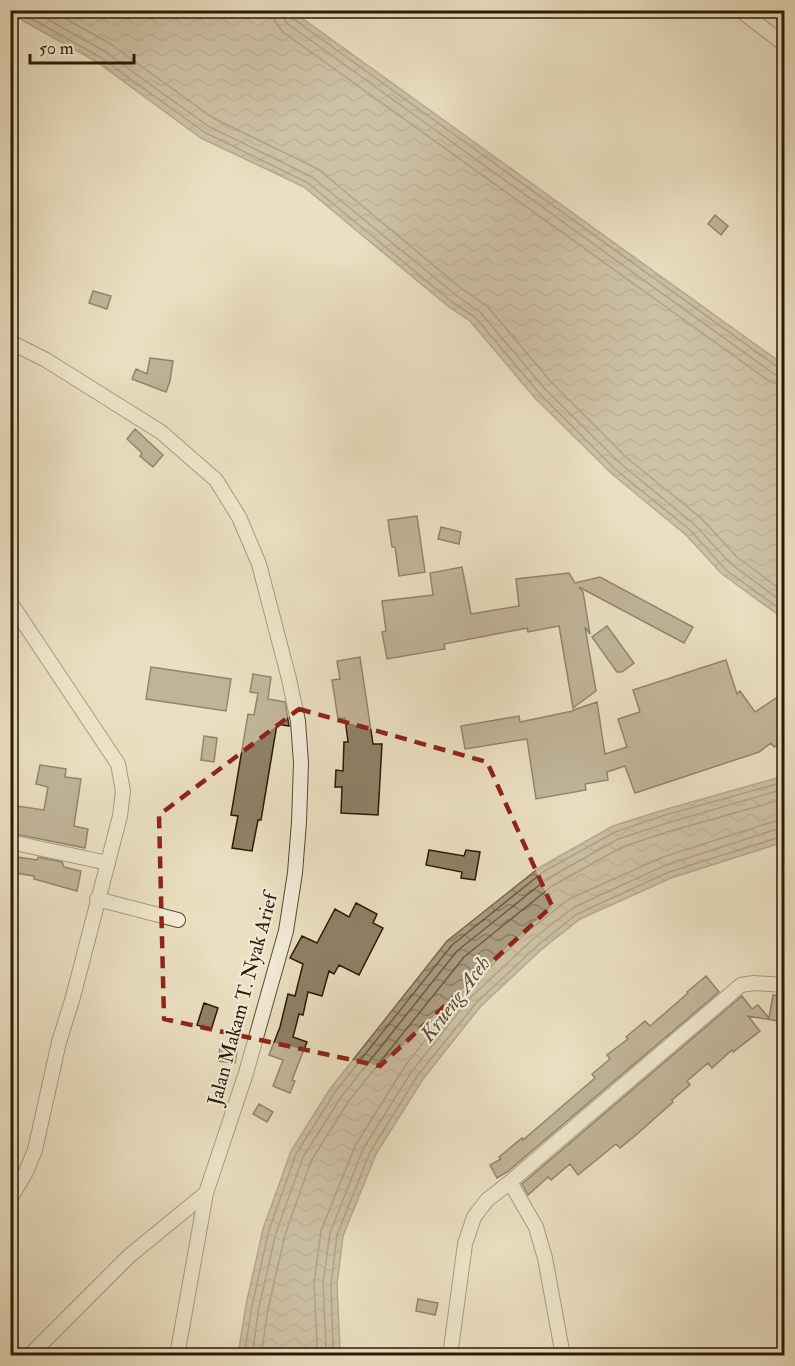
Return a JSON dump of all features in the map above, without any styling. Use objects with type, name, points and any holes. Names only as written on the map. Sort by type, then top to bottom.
[{"type":"street","points":[[740,10],[784,44]]},
{"type":"street","name":"Jalan Makam T. Nyak Arief","points":[[10,342],[46,360],[161,432],[216,480],[239,517],[259,564],[298,721],[301,763],[296,873],[286,931],[246,1073],[206,1193],[177,1356]]},
{"type":"street","points":[[10,602],[118,764],[123,791],[120,816],[59,1042],[35,1150],[26,1172],[10,1199]]},
{"type":"street","points":[[10,842],[108,863]]},
{"type":"street","points":[[98,899],[178,920]]},
{"type":"street","points":[[450,1356],[465,1244],[474,1217],[487,1200],[741,985],[754,983],[784,985]]},
{"type":"street","points":[[510,1182],[536,1227],[545,1258],[563,1356]]},
{"type":"street","points":[[29,1356],[128,1257],[206,1193]]},
{"type":"highlighted area","points":[[299,709],[487,762],[552,906],[380,1066],[164,1019],[159,815]]},
{"type":"water","points":[[11,10],[292,11],[784,365],[784,619],[722,574],[686,535],[612,474],[535,398],[470,321],[449,307],[304,187],[201,138],[97,62],[11,14]]},
{"type":"water","name":"Krueng Aceh","points":[[784,776],[784,842],[671,878],[580,919],[542,949],[480,1007],[423,1079],[376,1154],[343,1236],[337,1285],[340,1350],[336,1355],[238,1355],[246,1305],[263,1229],[291,1151],[330,1089],[447,941],[540,867],[613,826]]},
{"type":"building","points":[[715,215],[728,226],[721,235],[708,224]]},
{"type":"building","points":[[93,291],[111,296],[107,309],[89,303]]},
{"type":"building","points":[[150,358],[173,361],[166,392],[132,379],[136,369],[147,374]]},
{"type":"building","points":[[135,429],[163,455],[153,467],[140,456],[142,453],[127,439]]},
{"type":"building","points":[[417,516],[425,572],[399,576],[388,520]]},
{"type":"building","points":[[441,527],[461,532],[459,544],[438,539]]},
{"type":"building","points":[[462,567],[471,614],[519,606],[516,579],[569,573],[575,583],[600,577],[693,627],[684,643],[579,587],[583,592],[590,634],[585,627],[596,691],[573,708],[559,626],[528,632],[527,628],[444,644],[445,649],[387,659],[382,632],[386,631],[382,601],[433,595],[430,573]]},
{"type":"building","points":[[607,626],[634,663],[622,672],[617,672],[592,637]]},
{"type":"building","points":[[360,657],[373,744],[382,744],[378,815],[341,813],[342,787],[335,787],[336,770],[343,771],[344,742],[348,742],[345,718],[338,719],[332,680],[340,679],[337,661]]},
{"type":"building","points":[[726,660],[737,694],[740,691],[755,712],[779,696],[784,704],[784,740],[774,747],[771,743],[759,752],[635,793],[625,766],[607,772],[608,780],[585,784],[586,790],[536,799],[527,739],[465,749],[461,726],[519,716],[520,722],[573,711],[597,702],[605,754],[627,747],[618,719],[640,712],[633,690]]},
{"type":"building","points":[[151,667],[231,679],[226,711],[146,699]]},
{"type":"building","points":[[253,674],[271,677],[268,699],[285,702],[289,726],[277,724],[261,820],[258,820],[252,851],[232,848],[238,816],[231,815],[248,714],[254,715],[258,693],[250,692]]},
{"type":"building","points":[[204,736],[217,738],[214,762],[201,760]]},
{"type":"building","points":[[40,765],[66,769],[65,777],[81,779],[74,826],[88,829],[85,848],[10,833],[10,805],[44,810],[48,787],[36,784]]},
{"type":"building","points":[[429,850],[464,856],[466,850],[480,852],[475,880],[461,878],[462,872],[426,865]]},
{"type":"building","points":[[10,856],[37,860],[38,857],[62,862],[64,867],[81,871],[77,891],[34,879],[34,876],[10,872]]},
{"type":"building","points":[[356,903],[377,914],[373,923],[383,928],[359,975],[339,965],[334,974],[329,971],[322,996],[308,992],[303,1015],[299,1014],[293,1037],[307,1042],[292,1080],[295,1081],[290,1093],[273,1086],[283,1060],[269,1055],[280,1027],[288,994],[295,996],[303,964],[290,958],[302,936],[317,943],[335,909],[349,917]]},
{"type":"building","points":[[706,976],[719,992],[507,1172],[497,1178],[490,1165],[501,1159],[499,1157],[522,1138],[523,1140],[595,1078],[592,1074],[610,1059],[607,1055],[628,1039],[626,1037],[645,1021],[650,1026]]},
{"type":"building","points":[[773,995],[784,997],[784,1022],[748,1016],[760,1031],[733,1052],[732,1050],[712,1068],[708,1063],[687,1081],[690,1085],[672,1100],[673,1102],[636,1135],[620,1148],[616,1144],[578,1175],[570,1164],[551,1180],[548,1177],[528,1195],[522,1184],[742,996],[752,1009],[758,1005],[769,1018]]},
{"type":"building","points":[[204,1003],[218,1008],[211,1030],[197,1025]]},
{"type":"building","points":[[220,1048],[237,1051],[235,1063],[218,1061]]},
{"type":"building","points":[[259,1104],[273,1112],[267,1122],[253,1114]]},
{"type":"building","points":[[418,1299],[438,1303],[435,1315],[416,1311]]}]
